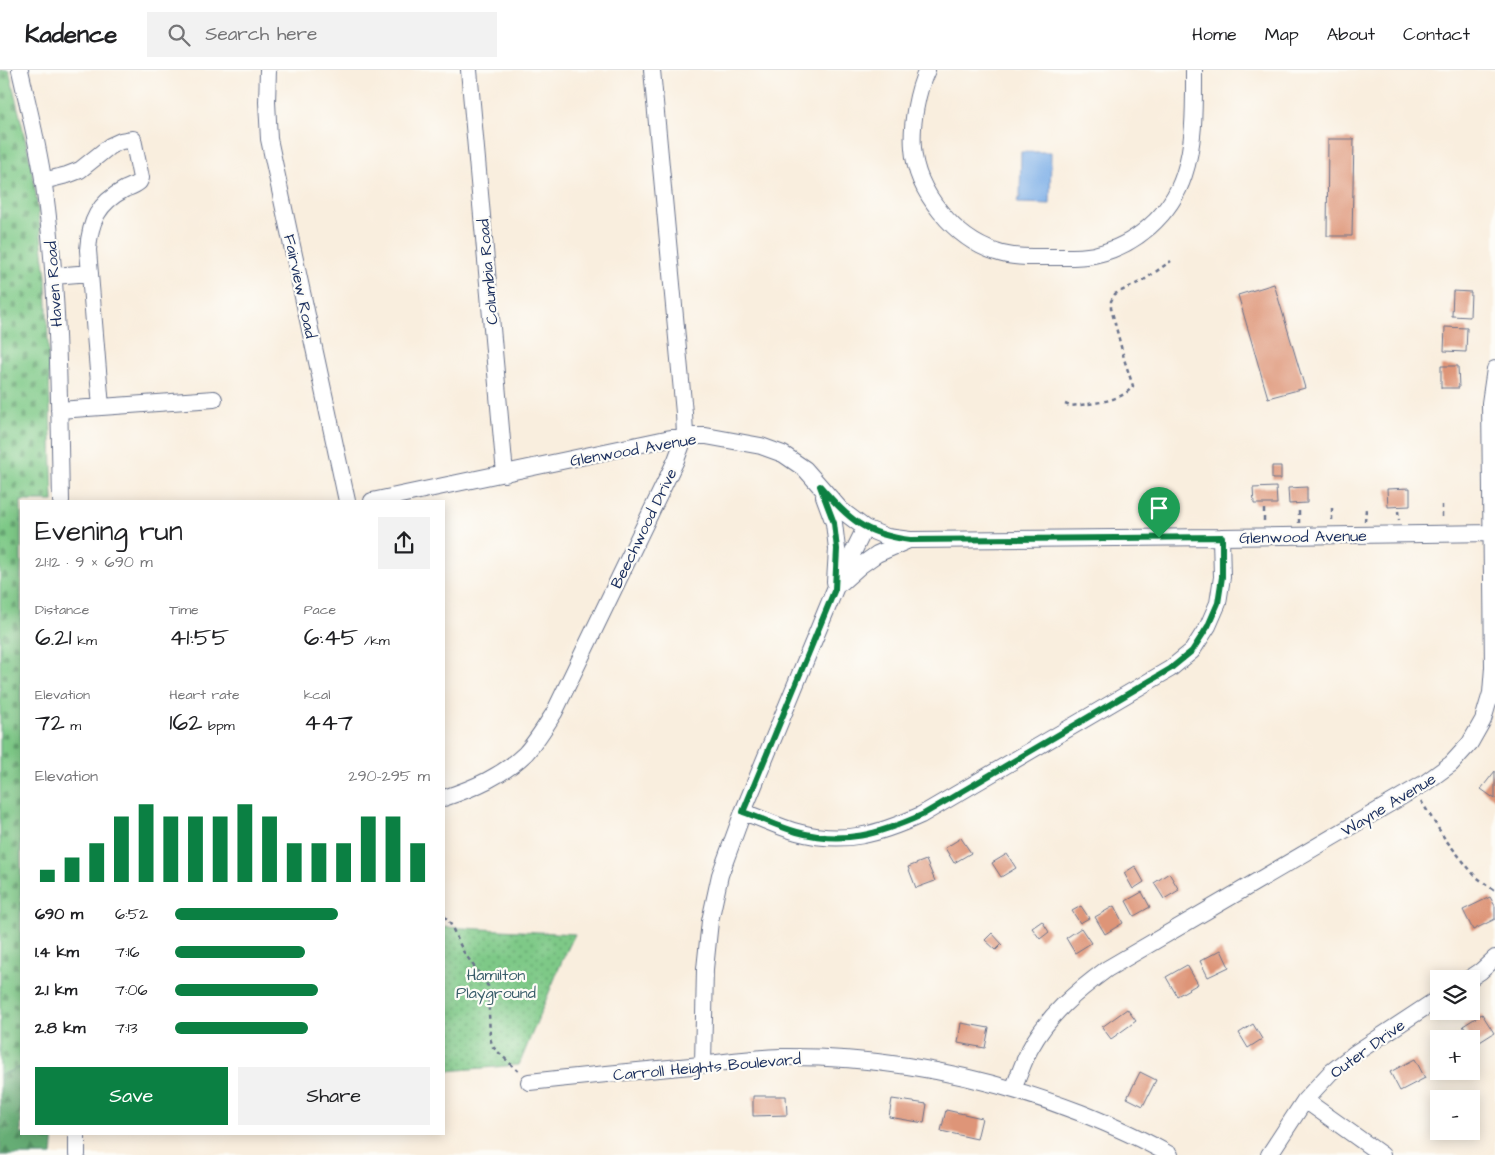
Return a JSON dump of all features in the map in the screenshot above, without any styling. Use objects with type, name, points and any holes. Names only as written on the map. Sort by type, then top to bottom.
[{"type":"street","name":"Haven Road","points":[[20,70],[39,152],[54,276],[61,500]]},
{"type":"street","name":"Fairview Road","points":[[268,70],[267,102],[270,139],[347,500]]},
{"type":"street","name":"Columbia Road","points":[[469,70],[505,474]]},
{"type":"street","name":"Beechwood Drive","points":[[445,798],[486,782],[505,770],[525,753],[541,733],[554,713],[672,469],[685,436],[652,70]]},
{"type":"street","points":[[926,70],[916,110],[912,148],[917,170],[924,187],[935,205],[950,224],[966,237],[997,252],[1028,258],[1074,258],[1096,254],[1119,246],[1138,236],[1164,214],[1184,176],[1191,148],[1194,70]]},
{"type":"street","points":[[43,181],[80,170],[110,146],[121,141],[133,139],[142,178],[139,182],[108,200],[92,222],[89,236],[88,250],[101,407]]},
{"type":"street","points":[[54,276],[90,273]]},
{"type":"street","name":"Wayne Avenue","points":[[1013,1089],[1030,1050],[1044,1026],[1082,988],[1108,969],[1414,790],[1451,764],[1470,743],[1483,720],[1492,693],[1493,533],[1490,404],[1495,369]]},
{"type":"street","points":[[59,410],[214,399]]},
{"type":"street","name":"Glenwood Avenue","points":[[377,500],[685,436],[706,436],[760,446],[783,454],[804,469],[841,510],[864,528],[888,537],[910,540],[1493,533]]},
{"type":"street","points":[[820,486],[834,523],[837,549],[835,589]]},
{"type":"street","points":[[703,1064],[704,969],[710,921],[720,875],[743,812],[835,589],[864,528]]},
{"type":"street","points":[[743,812],[796,832],[825,838],[862,836],[891,829],[922,815],[1170,669],[1192,651],[1208,626],[1218,603],[1222,577],[1222,537]]},
{"type":"street","points":[[835,589],[860,566],[878,554],[910,540]]},
{"type":"street","points":[[1480,972],[1495,958]]},
{"type":"street","name":"Outer Drive","points":[[1269,1155],[1305,1100],[1331,1072],[1354,1054],[1430,1004]]},
{"type":"street","name":"Carroll Heights Boulevard","points":[[529,1082],[780,1057],[839,1059],[896,1064],[962,1075],[1059,1104],[1116,1127],[1170,1155]]},
{"type":"street","points":[[1305,1100],[1382,1155]]},
{"type":"street","points":[[77,1135],[77,1155]]},
{"type":"path","points":[[1066,404],[1070,406],[1105,401],[1123,396],[1133,386],[1111,308],[1111,300],[1116,294],[1144,280],[1171,261]]},
{"type":"path","points":[[1332,506],[1332,524]]},
{"type":"path","points":[[1442,506],[1442,523]]},
{"type":"path","points":[[1298,524],[1300,508]]},
{"type":"path","points":[[1264,509],[1264,526]]},
{"type":"path","points":[[1366,509],[1365,523],[1373,523]]},
{"type":"path","points":[[1398,511],[1399,524]]},
{"type":"path","points":[[1292,525],[1305,524]]},
{"type":"path","points":[[1414,790],[1445,839],[1475,876],[1495,891]]},
{"type":"path","points":[[445,917],[449,921],[463,951],[488,986],[490,1038],[493,1046],[529,1082]]},
{"type":"green space","points":[[0,70],[9,70],[29,155],[36,194],[46,276],[53,500],[20,500],[20,1067],[0,1075]]},
{"type":"green space","name":"Hamilton Playground","points":[[445,927],[575,934],[519,1065],[447,1071],[445,1060]]},
{"type":"green space","points":[[20,1067],[20,1135],[54,1135],[52,1155],[0,1155],[0,1075]]},
{"type":"water","points":[[1021,152],[1051,152],[1050,204],[1017,203],[1018,198],[1020,198]]},
{"type":"building","points":[[1328,139],[1354,139],[1352,236],[1327,236]]},
{"type":"building","points":[[1274,284],[1305,388],[1268,398],[1238,295]]},
{"type":"building","points":[[1453,291],[1471,292],[1470,317],[1452,316]]},
{"type":"building","points":[[1445,327],[1467,328],[1466,352],[1444,351]]},
{"type":"building","points":[[1441,366],[1458,366],[1459,388],[1441,388]]},
{"type":"building","points":[[1272,466],[1281,466],[1281,479],[1272,479]]},
{"type":"building","points":[[1276,487],[1277,504],[1254,504],[1253,488]]},
{"type":"building","points":[[1307,487],[1307,503],[1289,504],[1288,488]]},
{"type":"building","points":[[1410,488],[1410,506],[1388,507],[1387,489]]},
{"type":"building","points":[[1495,771],[1495,799],[1481,789]]},
{"type":"building","points":[[961,838],[971,853],[954,863],[945,848]]},
{"type":"building","points":[[1007,854],[1016,868],[1001,877],[992,863]]},
{"type":"building","points":[[926,860],[935,881],[916,888],[908,867]]},
{"type":"building","points":[[1135,866],[1144,882],[1133,889],[1124,873]]},
{"type":"building","points":[[1169,873],[1179,890],[1164,899],[1154,883]]},
{"type":"building","points":[[1142,892],[1150,907],[1134,916],[1126,901]]},
{"type":"building","points":[[1490,897],[1495,906],[1495,919],[1473,930],[1463,910]]},
{"type":"building","points":[[1081,906],[1089,918],[1080,923],[1072,911]]},
{"type":"building","points":[[1114,906],[1123,923],[1105,934],[1095,917]]},
{"type":"building","points":[[1042,921],[1049,932],[1040,939],[1032,928]]},
{"type":"building","points":[[1081,928],[1091,943],[1075,953],[1066,938]]},
{"type":"building","points":[[992,933],[1002,944],[996,950],[985,940]]},
{"type":"building","points":[[1221,950],[1229,967],[1208,977],[1200,961]]},
{"type":"building","points":[[1187,965],[1198,984],[1177,996],[1166,977]]},
{"type":"building","points":[[1127,1009],[1136,1021],[1111,1039],[1102,1027]]},
{"type":"building","points":[[1482,1014],[1494,1033],[1480,1042],[1480,1030],[1466,1030],[1463,1026],[1472,1020],[1480,1020]]},
{"type":"building","points":[[961,1023],[989,1028],[985,1048],[958,1043]]},
{"type":"building","points":[[1253,1024],[1262,1039],[1248,1048],[1239,1033]]},
{"type":"building","points":[[1415,1059],[1425,1078],[1400,1091],[1390,1072]]},
{"type":"building","points":[[1140,1072],[1156,1080],[1143,1106],[1127,1098]]},
{"type":"building","points":[[753,1096],[786,1096],[787,1115],[753,1116]]},
{"type":"building","points":[[892,1099],[927,1104],[924,1123],[889,1117]]},
{"type":"building","points":[[946,1110],[982,1118],[977,1139],[941,1131]]},
{"type":"route","points":[[820,486],[841,510],[864,528],[888,537],[910,540],[1159,538],[1222,537],[1222,577],[1218,603],[1208,626],[1192,651],[1170,669],[922,815],[891,829],[862,836],[825,838],[796,832],[743,812],[835,589],[837,549],[834,523],[820,486]]}]
